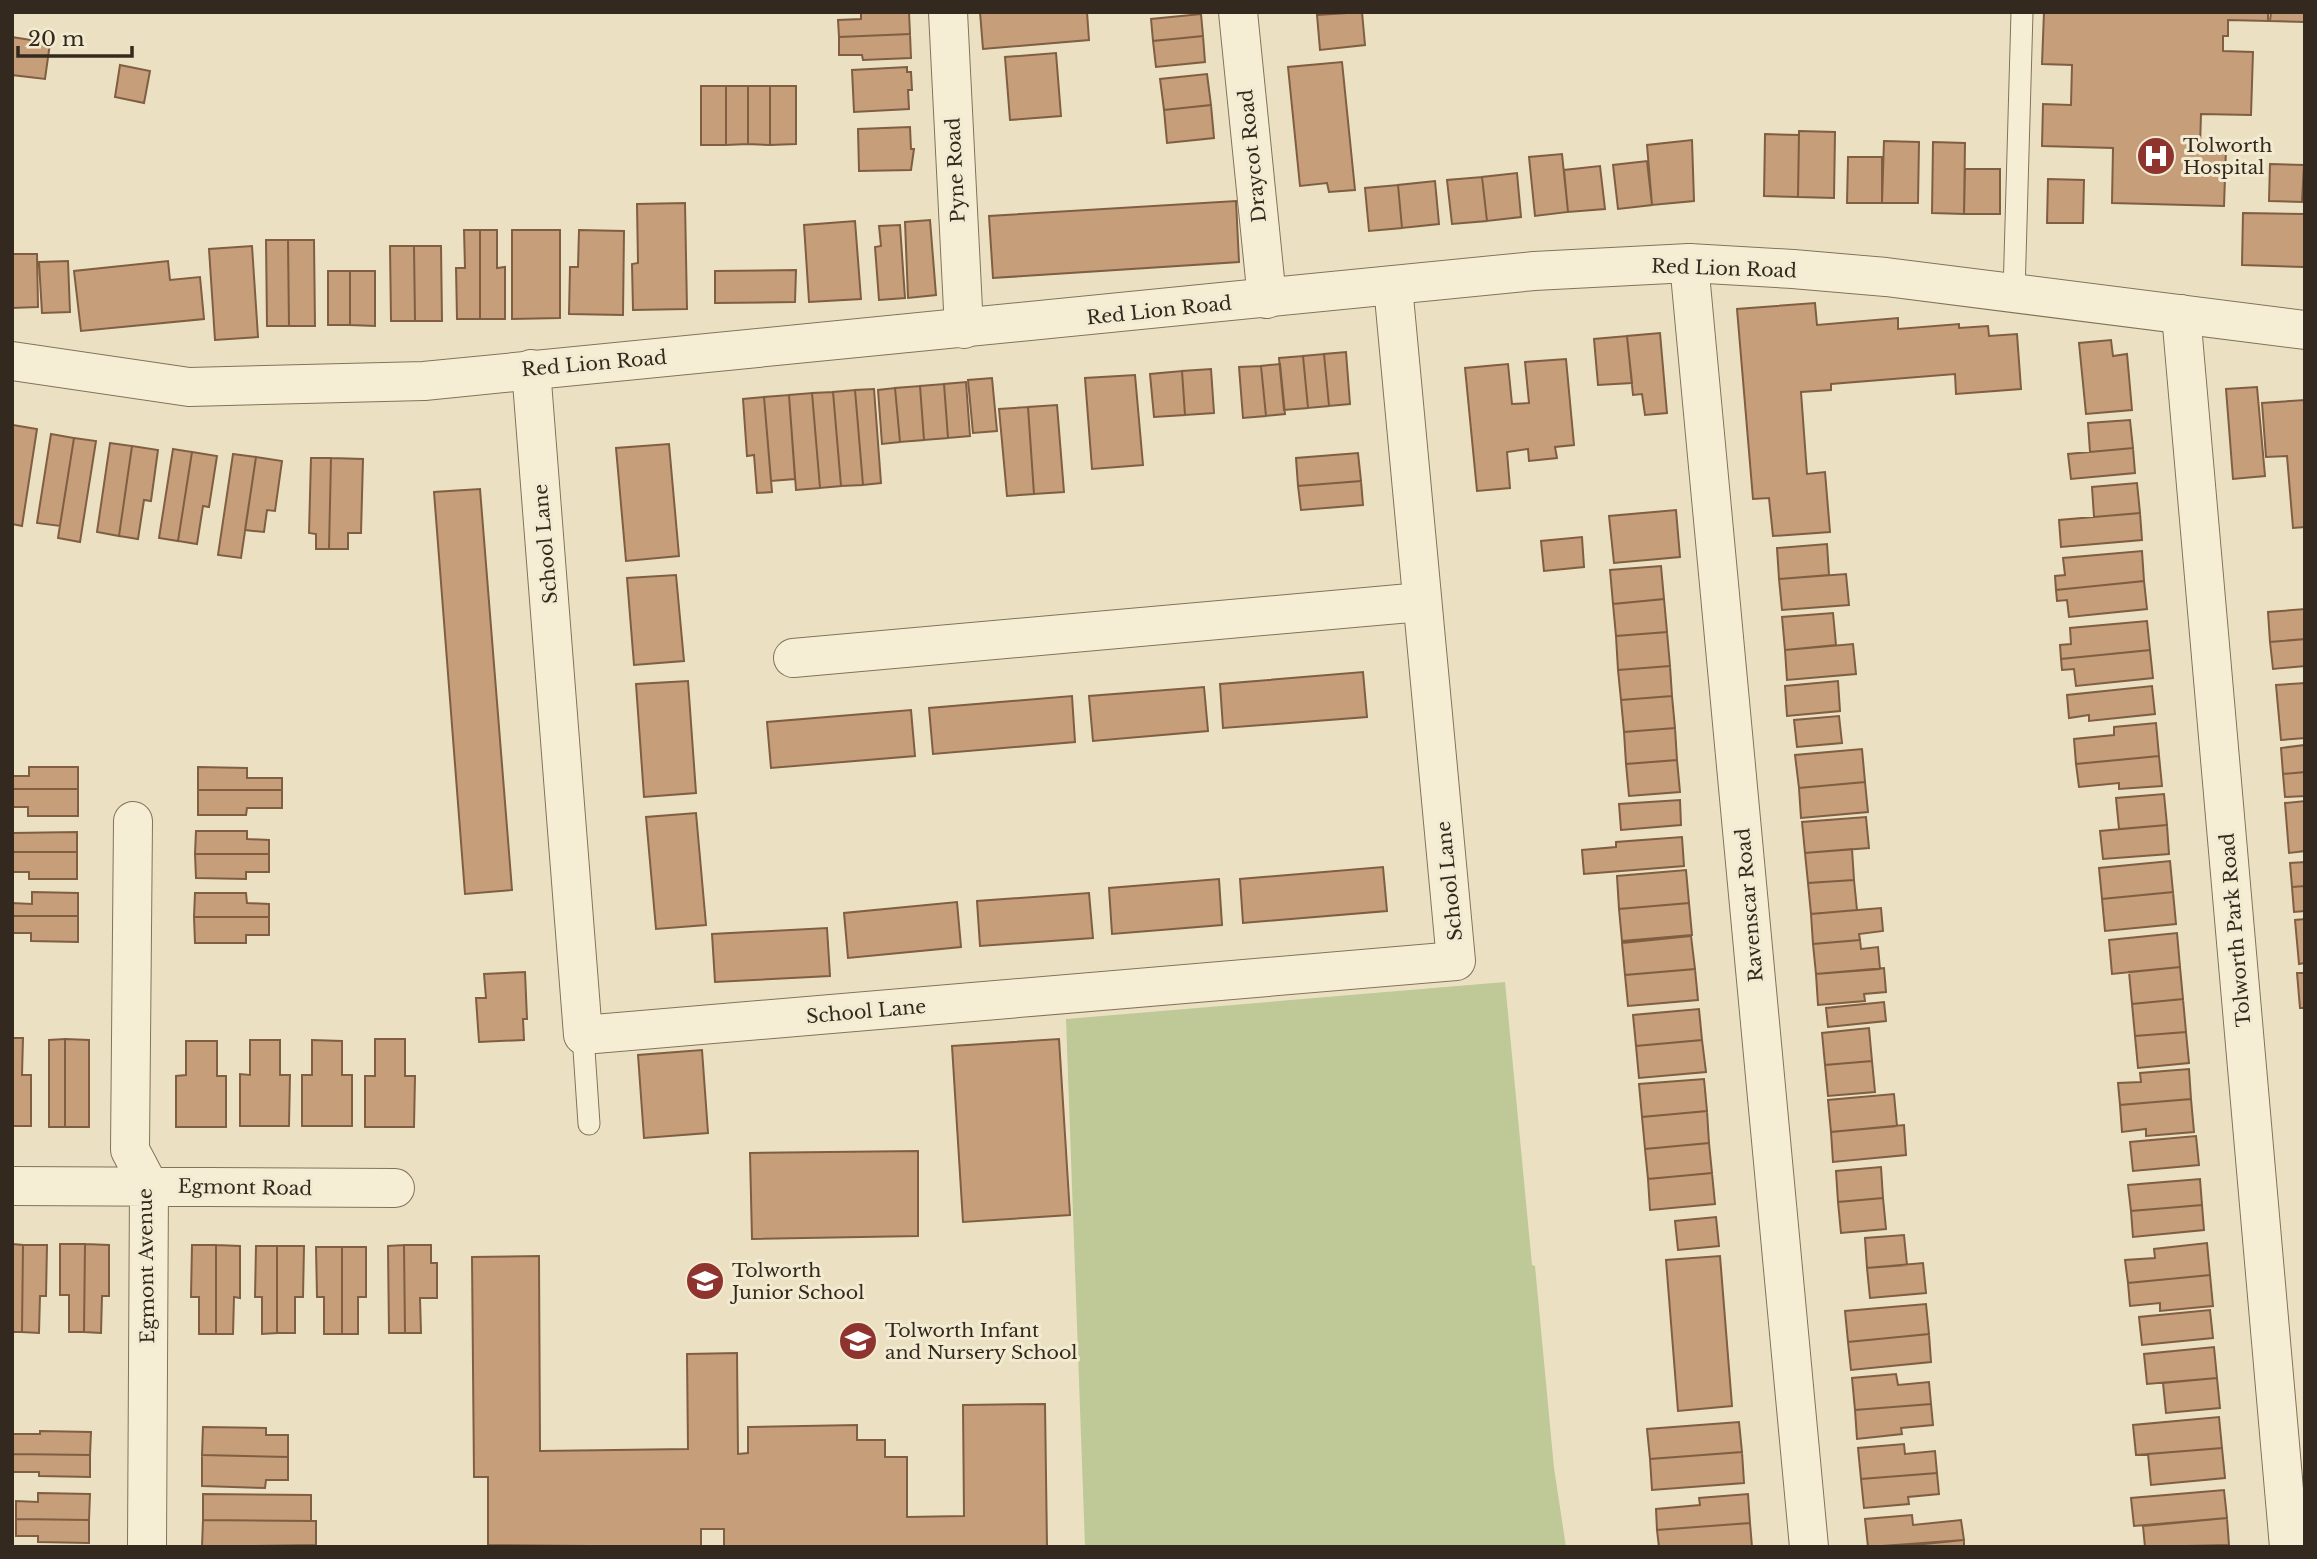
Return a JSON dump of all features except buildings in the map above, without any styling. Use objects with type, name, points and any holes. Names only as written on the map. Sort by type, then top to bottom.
[{"type":"street","name":"Pyne Road","points":[[948,12],[964,329]]},
{"type":"street","name":"Draycot Road","points":[[1238,12],[1266,299]]},
{"type":"street","name":"Red Lion Road","points":[[12,361],[189,387],[424,381],[1534,271],[1689,263],[1886,277],[2305,330]]},
{"type":"street","name":"Ravenscar Road","points":[[1689,263],[1809,1547]]},
{"type":"street","name":"School Lane","points":[[531,369],[583,1035],[1456,961],[1393,286]]},
{"type":"street","name":"Tolworth Park Road","points":[[2181,314],[2289,1547]]},
{"type":"street","points":[[793,658],[1422,602]]},
{"type":"street","name":"Egmont Avenue","points":[[133,821],[130,1150],[149,1186],[148,1547]]},
{"type":"street","name":"Egmont Road","points":[[12,1186],[395,1188]]},
{"type":"lane","points":[[2014,294],[2022,12]]},
{"type":"lane","points":[[583,1035],[589,1124]]},
{"type":"green space","points":[[1505,982],[1532,1265],[1535,1266],[1554,1468],[1566,1547],[1085,1547],[1066,1019]]},
{"type":"place","name":"Tolworth Hospital","points":[[2156,156]]},
{"type":"place","name":"Tolworth Junior School","points":[[705,1281]]},
{"type":"place","name":"Tolworth Infant and Nursery School","points":[[858,1341]]}]
